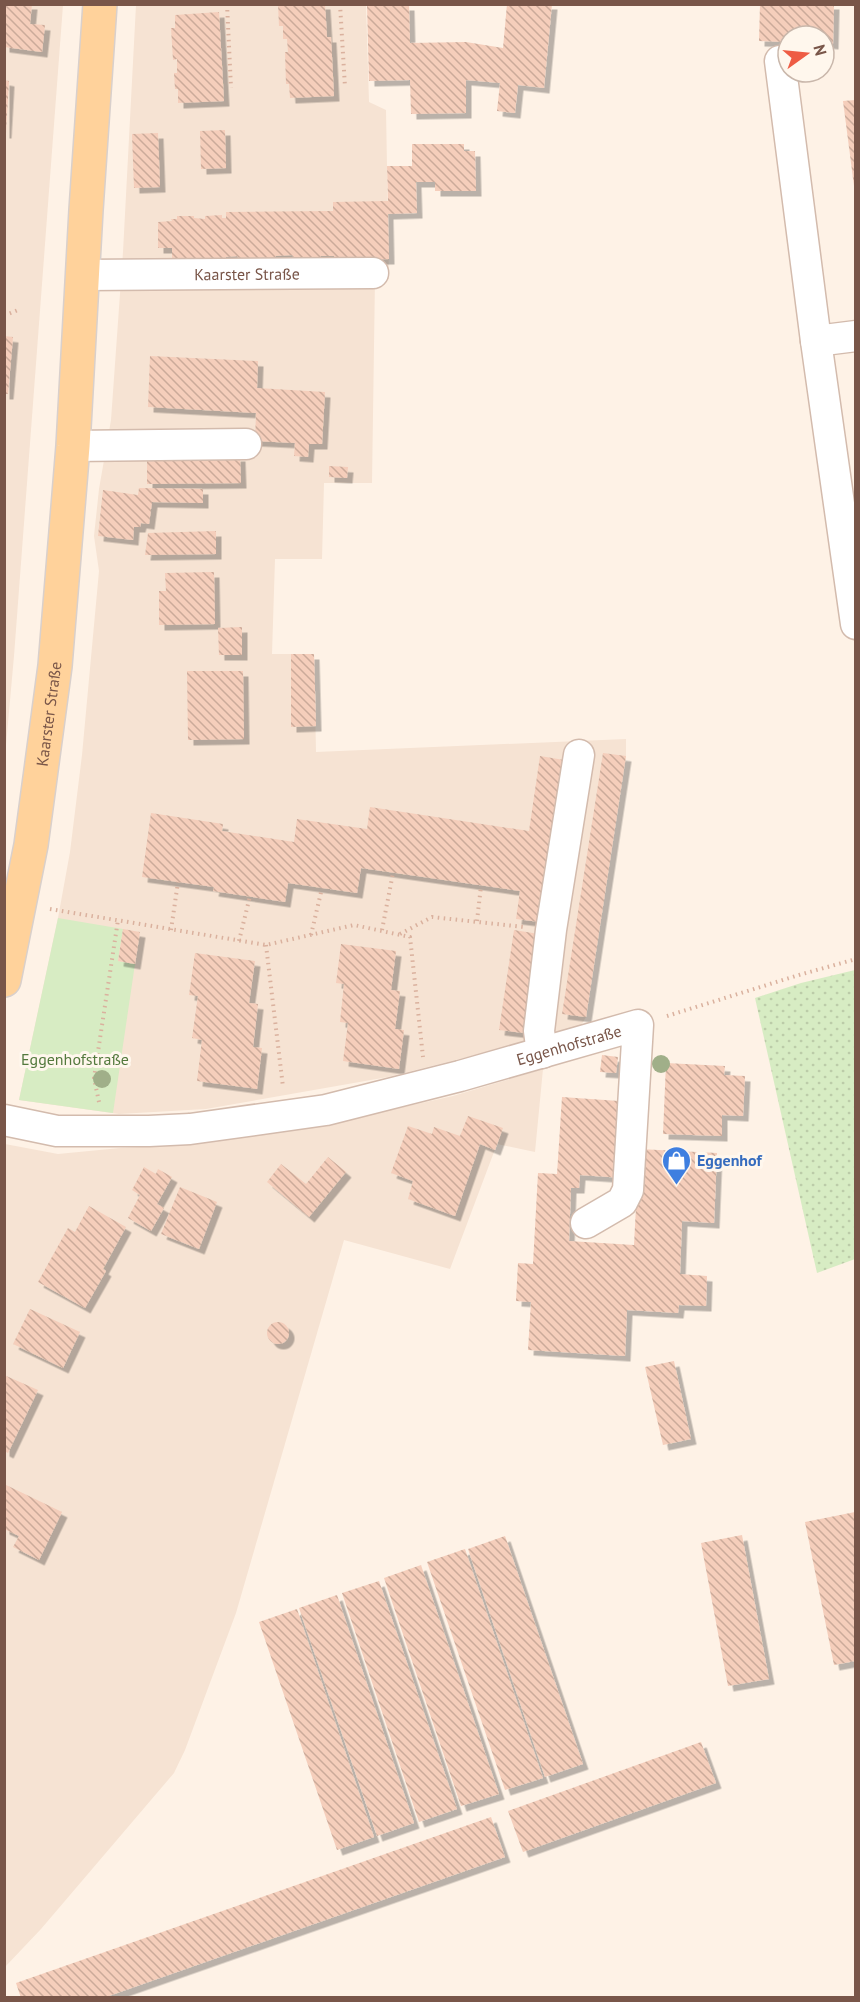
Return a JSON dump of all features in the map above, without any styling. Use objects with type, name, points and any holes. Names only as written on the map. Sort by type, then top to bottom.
[{"type":"main road","name":"Kaarster Straße","points":[[4,980],[13,919],[31,845],[55,666],[73,446],[100,4]]},
{"type":"street","points":[[783,84],[855,624]]},
{"type":"street","name":"Kaarster Straße","points":[[82,275],[373,273]]},
{"type":"street","points":[[816,341],[855,336]]},
{"type":"street","points":[[73,446],[246,444]]},
{"type":"street","points":[[542,1053],[539,1031],[551,930],[579,755]]},
{"type":"street","points":[[586,1223],[622,1202],[628,1190],[638,1025]]},
{"type":"street","name":"Eggenhofstraße","points":[[4,1120],[57,1131],[190,1130],[326,1110],[638,1025]]},
{"type":"path","points":[[227,4],[231,88]]},
{"type":"path","points":[[340,4],[345,87]]},
{"type":"path","points":[[4,313],[9,314],[18,310]]},
{"type":"path","points":[[382,930],[393,873]]},
{"type":"path","points":[[171,930],[178,882]]},
{"type":"path","points":[[477,921],[481,886]]},
{"type":"path","points":[[311,935],[322,888]]},
{"type":"path","points":[[238,941],[250,896]]},
{"type":"path","points":[[399,934],[432,917],[551,930]]},
{"type":"path","points":[[13,919],[118,920],[266,945],[354,925],[410,937],[426,1084]]},
{"type":"path","points":[[97,1132],[100,1111],[94,1077],[118,920]]},
{"type":"path","points":[[266,945],[287,1115]]},
{"type":"path","points":[[638,1025],[855,959]]},
{"type":"shaded area","points":[[5,5],[63,5],[5,756]]},
{"type":"shaded area","points":[[136,5],[366,5],[369,102],[386,110],[389,279],[375,278],[372,483],[324,483],[322,559],[275,559],[272,654],[314,654],[316,752],[626,739],[626,756],[586,1017],[579,1029],[388,1077],[206,1109],[119,1114],[19,1100],[58,918],[70,852],[82,755],[99,571],[94,536],[99,489],[111,420],[123,252]]},
{"type":"shaded area","points":[[543,1069],[535,1152],[497,1144],[450,1269],[344,1240],[236,1613],[185,1750],[174,1773],[41,1929],[5,1967],[5,1144],[58,1154],[196,1144],[309,1128],[453,1096]]},
{"type":"green space","name":"Eggenhofstraße","points":[[58,918],[123,929],[118,961],[135,964],[113,1113],[19,1100]]},
{"type":"green space","points":[[855,970],[855,1259],[817,1273],[755,998],[801,983]]},
{"type":"building","points":[[4,4],[32,4],[30,24],[45,25],[42,52],[4,47]]},
{"type":"building","points":[[278,4],[325,4],[327,37],[331,37],[334,96],[290,98],[289,84],[286,84],[287,39],[283,39],[283,26],[279,26]]},
{"type":"building","points":[[507,4],[552,4],[544,88],[518,85],[515,113],[497,111],[500,83],[466,80],[466,113],[411,114],[410,80],[369,81],[367,5],[409,5],[410,43],[466,42],[503,48]]},
{"type":"building","points":[[760,4],[834,4],[834,24],[776,24],[776,42],[759,41]]},
{"type":"building","points":[[219,12],[224,101],[178,103],[178,89],[175,89],[174,73],[177,73],[177,59],[173,60],[171,28],[175,28],[175,15]]},
{"type":"building","points":[[4,80],[9,81],[6,133],[4,133]]},
{"type":"building","points":[[855,100],[855,186],[854,186],[843,101]]},
{"type":"building","points":[[225,130],[226,168],[201,169],[200,131]]},
{"type":"building","points":[[158,133],[160,187],[134,188],[132,134]]},
{"type":"building","points":[[412,144],[464,144],[464,151],[475,151],[476,191],[435,191],[435,182],[416,182],[417,213],[388,214],[389,259],[334,260],[334,256],[321,256],[317,260],[296,260],[292,255],[276,256],[270,261],[241,261],[237,256],[226,257],[226,261],[172,262],[172,248],[158,248],[158,222],[172,221],[171,219],[177,219],[177,216],[194,216],[194,218],[205,219],[205,216],[222,215],[222,218],[226,218],[226,212],[333,211],[333,202],[388,201],[387,166],[412,166]]},
{"type":"building","points":[[4,336],[13,337],[8,394],[4,394]]},
{"type":"building","points":[[150,356],[258,361],[257,388],[325,392],[322,444],[309,444],[308,457],[294,456],[295,443],[255,441],[256,413],[148,407]]},
{"type":"building","points":[[240,456],[241,483],[147,484],[147,458]]},
{"type":"building","points":[[329,466],[348,467],[347,478],[329,477]]},
{"type":"building","points":[[139,488],[203,489],[203,503],[152,502],[149,524],[141,523],[140,527],[134,527],[133,540],[98,536],[103,490],[138,495]]},
{"type":"building","points":[[216,531],[216,554],[145,555],[148,533]]},
{"type":"building","points":[[214,572],[215,624],[159,625],[159,591],[166,591],[165,573]]},
{"type":"building","points":[[242,627],[242,655],[219,655],[218,628]]},
{"type":"building","points":[[291,654],[314,654],[316,726],[291,727]]},
{"type":"building","points":[[187,671],[243,671],[244,739],[188,740]]},
{"type":"building","points":[[603,753],[626,756],[586,1017],[562,1014]]},
{"type":"building","points":[[540,756],[564,760],[540,922],[516,919],[520,891],[361,868],[357,893],[288,883],[285,902],[213,891],[214,887],[142,877],[151,813],[223,824],[222,831],[294,842],[297,819],[367,829],[370,807],[529,831]]},
{"type":"building","points":[[123,929],[140,932],[135,964],[118,961]]},
{"type":"building","points":[[514,930],[539,934],[524,1033],[499,1030]]},
{"type":"building","points":[[341,944],[396,951],[391,990],[400,991],[395,1029],[404,1030],[399,1069],[343,1061],[348,1023],[340,1022],[344,984],[336,983]]},
{"type":"building","points":[[195,953],[255,961],[249,1003],[258,1004],[253,1047],[262,1048],[257,1089],[197,1081],[202,1040],[192,1038],[198,996],[189,995]]},
{"type":"building","points":[[602,1055],[618,1057],[616,1073],[600,1072]]},
{"type":"building","points":[[666,1063],[725,1066],[724,1075],[745,1076],[743,1116],[722,1115],[722,1136],[663,1134]]},
{"type":"building","points":[[562,1097],[619,1101],[623,1178],[580,1175],[579,1188],[571,1188],[569,1241],[634,1245],[639,1149],[717,1153],[714,1223],[682,1221],[680,1274],[707,1276],[706,1306],[679,1305],[678,1313],[627,1310],[625,1356],[528,1350],[531,1302],[516,1301],[518,1263],[533,1264],[538,1173],[557,1174]]},
{"type":"building","points":[[468,1116],[503,1128],[495,1150],[480,1144],[455,1216],[408,1199],[413,1181],[391,1173],[408,1126],[432,1134],[434,1127],[460,1136]]},
{"type":"building","points":[[328,1157],[346,1172],[309,1217],[267,1182],[281,1164],[306,1184]]},
{"type":"building","points":[[144,1167],[156,1174],[158,1169],[172,1177],[157,1204],[164,1208],[151,1231],[128,1218],[140,1195],[132,1190]]},
{"type":"building","points":[[180,1187],[217,1202],[199,1249],[161,1234]]},
{"type":"building","points":[[89,1206],[126,1227],[103,1269],[106,1271],[85,1308],[38,1282],[68,1228],[75,1232]]},
{"type":"building","points":[[30,1309],[80,1332],[63,1368],[13,1344]]},
{"type":"building","points":[[278,1322],[286,1325],[289,1333],[286,1341],[278,1344],[270,1341],[267,1333],[270,1325]]},
{"type":"building","points":[[674,1361],[691,1439],[663,1445],[645,1367]]},
{"type":"building","points":[[4,1375],[38,1390],[8,1453],[4,1451]]},
{"type":"building","points":[[4,1484],[62,1512],[39,1560],[13,1547],[19,1536],[4,1529]]},
{"type":"building","points":[[855,1512],[855,1661],[834,1665],[805,1522]]},
{"type":"building","points":[[742,1535],[769,1679],[728,1686],[701,1543]]},
{"type":"building","points":[[505,1536],[583,1764],[545,1777],[468,1549]]},
{"type":"building","points":[[465,1549],[543,1778],[505,1790],[427,1562]]},
{"type":"building","points":[[421,1565],[499,1794],[461,1806],[384,1578]]},
{"type":"building","points":[[379,1581],[457,1809],[419,1822],[342,1593]]},
{"type":"building","points":[[337,1595],[414,1823],[377,1836],[299,1608]]},
{"type":"building","points":[[297,1609],[374,1837],[337,1850],[259,1622]]},
{"type":"building","points":[[701,1742],[716,1783],[523,1852],[508,1811]]},
{"type":"building","points":[[491,1817],[505,1857],[103,1998],[21,1998],[16,1983]]},
{"type":"place","name":"Eggenhof","points":[[676,1186]]}]
